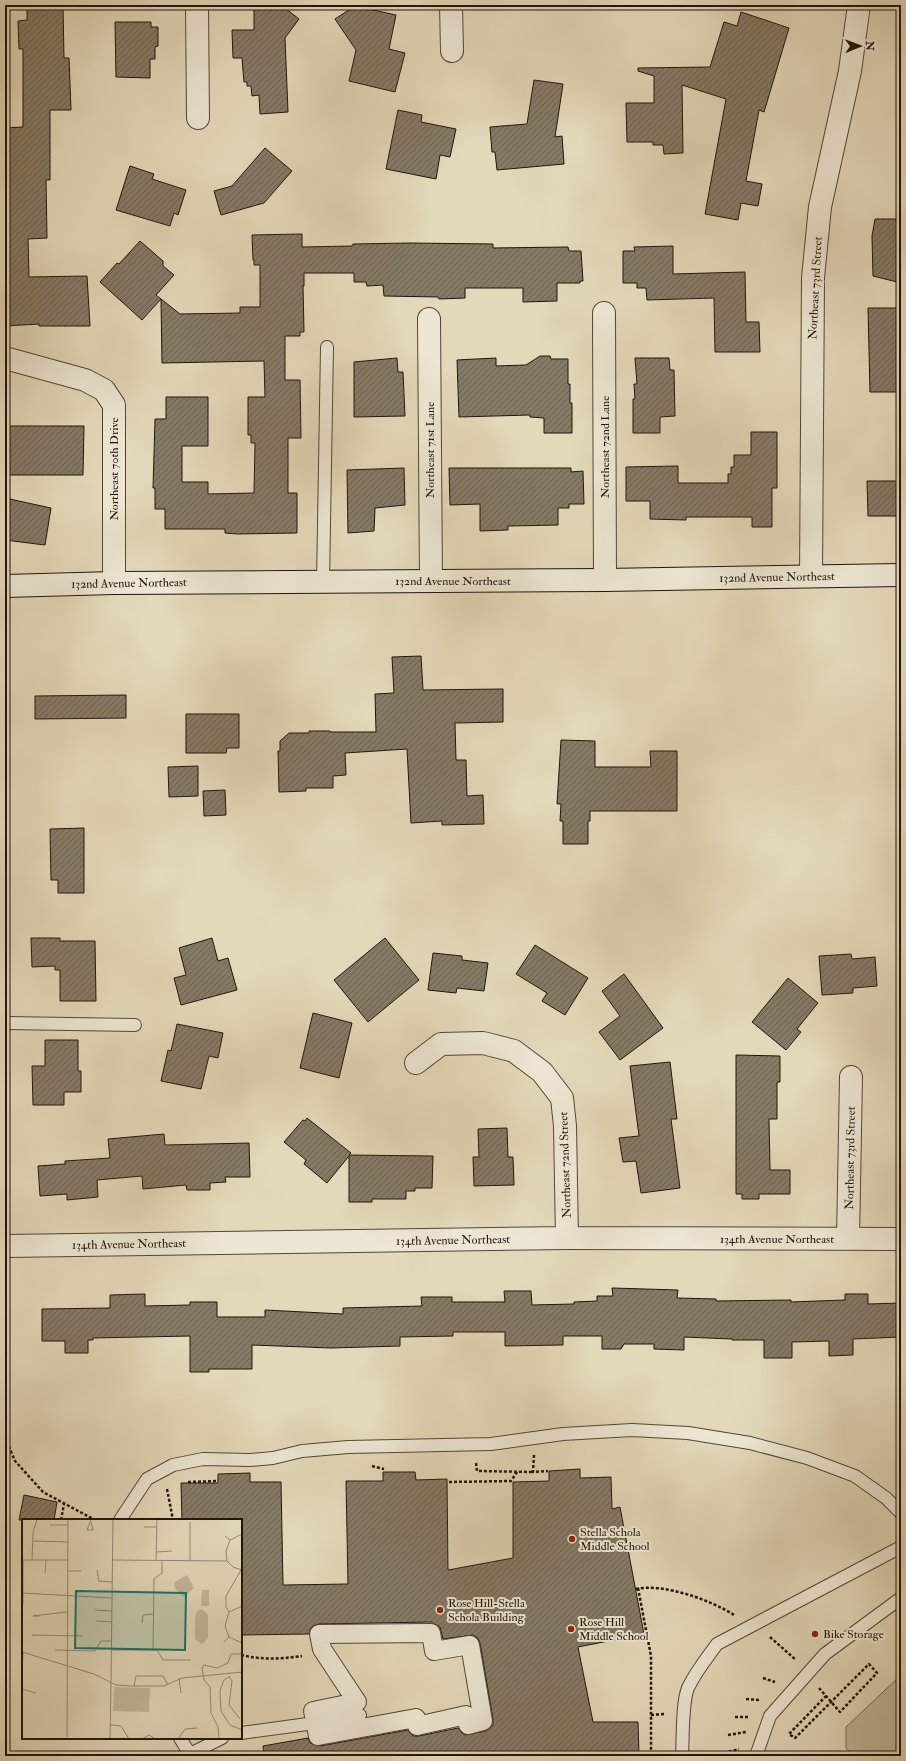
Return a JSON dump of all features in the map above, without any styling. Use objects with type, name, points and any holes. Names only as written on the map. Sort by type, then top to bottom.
[{"type":"street","points":[[197,5],[198,118]]},
{"type":"street","points":[[451,5],[452,51]]},
{"type":"street","name":"Northeast 73rd Street","points":[[811,576],[813,278],[820,207],[850,71],[859,5]]},
{"type":"street","name":"Northeast 72nd Lane","points":[[604,313],[605,580]]},
{"type":"street","name":"Northeast 71st Lane","points":[[429,319],[431,581]]},
{"type":"street","name":"Northeast 70th Drive","points":[[5,358],[85,380],[104,390],[114,405],[114,583]]},
{"type":"street","name":"132nd Avenue Northeast","points":[[5,586],[114,583],[605,580],[901,575]]},
{"type":"street","name":"Northeast 72nd Street","points":[[416,1063],[441,1044],[483,1042],[514,1051],[542,1072],[562,1098],[565,1126],[567,1238]]},
{"type":"street","name":"Northeast 73rd Street","points":[[848,1239],[851,1077]]},
{"type":"street","name":"134th Avenue Northeast","points":[[5,1246],[567,1238],[901,1239]]},
{"type":"street","points":[[431,1633],[434,1651],[470,1645],[482,1721],[468,1725],[466,1715],[417,1726],[416,1718],[318,1736],[315,1723],[313,1711],[357,1702],[322,1649],[319,1634],[431,1633]]},
{"type":"lane","points":[[323,582],[327,347]]},
{"type":"lane","points":[[5,1023],[135,1025]]},
{"type":"lane","points":[[121,1519],[147,1479],[173,1465],[203,1459],[250,1460],[274,1458],[302,1451],[348,1447],[491,1444],[562,1434],[632,1430],[696,1434],[750,1443],[807,1458],[855,1476],[886,1498],[901,1513]]},
{"type":"lane","points":[[682,1756],[683,1724],[688,1689],[700,1666],[717,1644],[901,1547]]},
{"type":"lane","points":[[756,1756],[770,1716],[824,1654],[901,1598]]},
{"type":"lane","points":[[242,1733],[360,1715]]},
{"type":"lane","points":[[181,1739],[191,1755],[220,1739]]},
{"type":"path","points":[[5,1437],[15,1461],[43,1492],[92,1519]]},
{"type":"path","points":[[533,1472],[534,1451]]},
{"type":"path","points":[[476,1462],[477,1471],[548,1471]]},
{"type":"path","points":[[372,1465],[384,1470]]},
{"type":"path","points":[[449,1482],[511,1481],[517,1472]]},
{"type":"path","points":[[190,1482],[218,1481]]},
{"type":"path","points":[[165,1483],[173,1519]]},
{"type":"path","points":[[61,1519],[64,1504]]},
{"type":"path","points":[[651,1756],[651,1656],[637,1588],[652,1588],[689,1596],[710,1603],[738,1616]]},
{"type":"path","points":[[768,1635],[798,1664]]},
{"type":"path","points":[[242,1655],[258,1659],[283,1659],[304,1656],[322,1649]]},
{"type":"path","points":[[831,1702],[826,1696],[790,1734],[795,1738],[831,1702],[869,1664],[877,1673],[840,1712],[831,1702]]},
{"type":"path","points":[[763,1678],[780,1684]]},
{"type":"path","points":[[746,1699],[760,1701]]},
{"type":"path","points":[[651,1715],[664,1714]]},
{"type":"path","points":[[735,1717],[758,1717]]},
{"type":"path","points":[[728,1735],[750,1732]]},
{"type":"path","points":[[724,1753],[745,1747]]},
{"type":"shaded area","points":[[901,1675],[901,1756],[854,1756],[846,1748],[846,1727]]},
{"type":"building","points":[[27,5],[63,5],[64,58],[69,58],[71,110],[50,110],[50,180],[46,180],[47,238],[28,239],[29,277],[87,276],[90,326],[39,326],[39,324],[5,326],[5,128],[23,127],[23,49],[19,49],[18,21],[27,20]]},
{"type":"building","points":[[254,5],[281,5],[299,19],[285,38],[288,112],[260,114],[259,95],[252,96],[251,86],[247,86],[247,82],[244,82],[242,58],[233,58],[232,30],[254,30]]},
{"type":"building","points":[[355,6],[396,15],[389,49],[405,53],[395,92],[349,81],[356,50],[335,19]]},
{"type":"building","points":[[741,12],[789,28],[764,112],[759,110],[746,181],[762,184],[758,206],[741,203],[738,220],[705,214],[726,99],[682,85],[683,153],[664,154],[663,145],[653,145],[653,142],[627,142],[626,103],[654,103],[654,76],[638,71],[638,68],[710,67],[724,22],[737,26]]},
{"type":"building","points":[[115,22],[151,22],[151,27],[158,27],[158,46],[155,47],[155,59],[150,59],[150,78],[116,77]]},
{"type":"building","points":[[534,80],[563,84],[555,137],[562,136],[564,164],[497,170],[495,152],[492,152],[490,127],[527,124]]},
{"type":"building","points":[[398,110],[422,115],[421,122],[456,129],[450,157],[440,155],[436,179],[386,169]]},
{"type":"building","points":[[265,148],[292,171],[264,203],[221,215],[214,191],[232,186]]},
{"type":"building","points":[[130,166],[154,174],[152,179],[186,190],[178,215],[174,213],[170,226],[116,210]]},
{"type":"building","points":[[875,219],[901,219],[901,283],[873,276],[872,236]]},
{"type":"building","points":[[302,234],[302,247],[409,243],[493,244],[493,248],[568,247],[569,251],[581,251],[583,281],[580,281],[580,283],[557,283],[557,301],[523,302],[523,288],[465,288],[465,298],[439,299],[438,297],[384,296],[383,285],[367,286],[366,282],[354,282],[354,273],[304,273],[304,332],[300,332],[300,336],[285,336],[285,380],[300,380],[301,438],[288,438],[288,493],[297,493],[297,533],[237,534],[225,533],[225,529],[165,529],[165,509],[155,509],[155,488],[153,488],[155,419],[166,419],[166,397],[208,397],[208,446],[182,446],[182,482],[208,482],[208,494],[254,493],[255,443],[251,443],[251,435],[248,435],[248,397],[265,397],[264,361],[162,363],[161,299],[180,314],[240,313],[240,307],[260,307],[260,265],[254,265],[252,235]]},
{"type":"building","points":[[140,241],[163,261],[163,266],[174,275],[156,295],[161,299],[142,320],[100,282]]},
{"type":"building","points":[[673,246],[673,274],[745,272],[746,322],[759,322],[760,352],[715,352],[714,298],[647,300],[646,288],[637,288],[637,283],[623,283],[623,251],[635,251],[634,247]]},
{"type":"building","points":[[868,308],[901,308],[901,392],[870,392]]},
{"type":"building","points":[[540,356],[550,356],[551,359],[568,359],[568,384],[570,384],[570,403],[572,403],[572,433],[544,433],[544,418],[530,417],[530,415],[459,417],[457,360],[496,358],[496,366],[526,365]]},
{"type":"building","points":[[397,358],[398,372],[403,372],[405,416],[354,417],[354,362]]},
{"type":"building","points":[[635,358],[669,358],[670,370],[674,370],[675,416],[660,417],[660,433],[633,433],[633,399],[635,399],[634,384],[637,384]]},
{"type":"building","points":[[5,426],[84,426],[83,475],[5,475]]},
{"type":"building","points":[[751,432],[777,432],[777,488],[772,488],[772,527],[752,527],[752,517],[686,517],[686,520],[650,519],[650,501],[626,501],[626,467],[678,466],[678,483],[728,483],[728,474],[731,474],[731,467],[734,467],[734,455],[751,455]]},
{"type":"building","points":[[404,468],[405,505],[375,508],[374,531],[348,533],[347,470]]},
{"type":"building","points":[[449,468],[571,468],[571,472],[583,471],[584,504],[569,504],[569,508],[558,508],[558,525],[508,526],[508,530],[480,531],[480,504],[450,505]]},
{"type":"building","points":[[867,481],[901,481],[901,516],[868,516]]},
{"type":"building","points":[[5,498],[51,508],[45,545],[5,540]]},
{"type":"building","points":[[421,656],[423,690],[503,689],[503,722],[455,723],[456,760],[466,760],[467,796],[483,795],[484,824],[442,825],[442,821],[411,823],[407,749],[345,753],[346,775],[333,776],[333,788],[306,788],[306,791],[279,792],[278,751],[280,751],[280,741],[289,733],[309,733],[309,731],[376,732],[375,694],[394,693],[392,657]]},
{"type":"building","points":[[126,695],[126,718],[35,719],[35,696]]},
{"type":"building","points":[[186,714],[239,714],[239,748],[227,748],[226,753],[186,753]]},
{"type":"building","points":[[561,740],[595,741],[595,767],[651,767],[650,751],[677,751],[677,811],[590,811],[590,821],[588,821],[588,844],[563,844],[563,821],[560,821],[561,804],[557,804]]},
{"type":"building","points":[[198,766],[198,796],[169,797],[168,767]]},
{"type":"building","points":[[225,790],[226,815],[204,816],[203,791]]},
{"type":"building","points":[[84,828],[84,893],[58,893],[58,880],[51,880],[50,829]]},
{"type":"building","points":[[31,938],[60,938],[60,941],[95,941],[96,1001],[60,1001],[60,970],[55,970],[55,966],[32,967]]},
{"type":"building","points":[[212,938],[218,961],[228,958],[237,990],[181,1005],[174,978],[186,975],[179,948]]},
{"type":"building","points":[[385,938],[419,980],[368,1022],[334,980]]},
{"type":"building","points":[[535,945],[588,978],[565,1015],[542,1001],[547,993],[516,974]]},
{"type":"building","points":[[433,953],[462,956],[462,960],[488,963],[484,991],[457,988],[456,993],[428,990]]},
{"type":"building","points":[[851,954],[852,959],[875,957],[877,986],[853,988],[853,993],[822,995],[819,956]]},
{"type":"building","points":[[624,974],[663,1028],[620,1060],[599,1032],[620,1016],[602,991]]},
{"type":"building","points":[[788,978],[818,1003],[797,1029],[801,1032],[786,1050],[752,1022]]},
{"type":"building","points":[[313,1013],[352,1023],[339,1078],[300,1068]]},
{"type":"building","points":[[177,1024],[223,1033],[218,1058],[209,1056],[201,1089],[161,1081],[168,1050],[171,1051]]},
{"type":"building","points":[[45,1040],[78,1040],[78,1071],[81,1071],[81,1092],[64,1092],[64,1105],[33,1105],[32,1066],[45,1066]]},
{"type":"building","points":[[736,1055],[780,1056],[780,1082],[777,1082],[777,1119],[769,1119],[770,1170],[790,1170],[790,1194],[759,1194],[759,1199],[742,1199],[742,1194],[736,1194]]},
{"type":"building","points":[[670,1062],[677,1119],[671,1119],[680,1188],[641,1193],[636,1161],[623,1162],[619,1138],[639,1136],[630,1066]]},
{"type":"building","points":[[307,1118],[351,1153],[349,1155],[433,1156],[432,1188],[415,1188],[415,1191],[406,1191],[406,1199],[372,1199],[372,1202],[349,1202],[349,1156],[327,1183],[304,1164],[306,1160],[284,1142],[303,1120],[305,1121]]},
{"type":"building","points":[[507,1128],[508,1157],[513,1157],[514,1185],[474,1186],[473,1157],[479,1157],[478,1129]]},
{"type":"building","points":[[164,1134],[165,1145],[249,1143],[250,1177],[225,1177],[226,1182],[210,1183],[210,1190],[187,1190],[186,1185],[143,1189],[142,1176],[97,1180],[98,1197],[67,1200],[67,1194],[40,1196],[38,1166],[65,1164],[65,1161],[110,1158],[108,1139]]},
{"type":"building","points":[[612,1288],[678,1290],[677,1298],[716,1299],[716,1301],[791,1300],[791,1302],[845,1300],[845,1294],[868,1294],[868,1304],[901,1303],[901,1337],[853,1339],[853,1355],[829,1356],[829,1341],[792,1342],[792,1358],[764,1358],[764,1340],[684,1337],[684,1350],[654,1349],[654,1344],[624,1344],[621,1349],[602,1349],[602,1336],[563,1336],[563,1345],[505,1346],[505,1332],[453,1332],[453,1336],[400,1337],[400,1346],[331,1348],[252,1345],[252,1369],[209,1369],[209,1372],[190,1372],[190,1336],[93,1338],[93,1340],[88,1340],[88,1353],[65,1353],[65,1341],[42,1341],[42,1309],[110,1308],[110,1295],[145,1294],[145,1306],[190,1305],[190,1302],[217,1302],[217,1317],[265,1317],[265,1310],[343,1314],[343,1308],[422,1306],[421,1297],[452,1297],[452,1302],[505,1302],[504,1291],[531,1291],[532,1305],[574,1304],[574,1302],[597,1301],[597,1296],[613,1296]]},
{"type":"building","name":"Rose Hill-Stella Schola Building","points":[[580,1469],[580,1478],[611,1477],[612,1509],[620,1507],[644,1634],[578,1647],[593,1722],[638,1722],[639,1756],[264,1756],[263,1746],[308,1738],[310,1743],[320,1746],[408,1730],[413,1736],[458,1728],[465,1735],[486,1731],[493,1725],[493,1719],[480,1643],[478,1638],[473,1635],[443,1639],[440,1627],[431,1622],[319,1624],[313,1626],[309,1634],[242,1635],[242,1519],[182,1519],[181,1483],[218,1483],[218,1474],[250,1473],[250,1482],[281,1482],[283,1585],[348,1584],[346,1481],[383,1481],[383,1472],[415,1472],[416,1480],[447,1479],[448,1570],[513,1558],[513,1482],[549,1481],[549,1471]]},
{"type":"building","points":[[24,1495],[57,1502],[54,1519],[19,1520]]},
{"type":"place","name":"Stella Schola Middle School","points":[[572,1539]]},
{"type":"place","name":"Rose Hill-Stella Schola Building","points":[[440,1610]]},
{"type":"place","name":"Rose Hill Middle School","points":[[571,1629]]},
{"type":"place","name":"Bike Storage","points":[[815,1634]]}]
